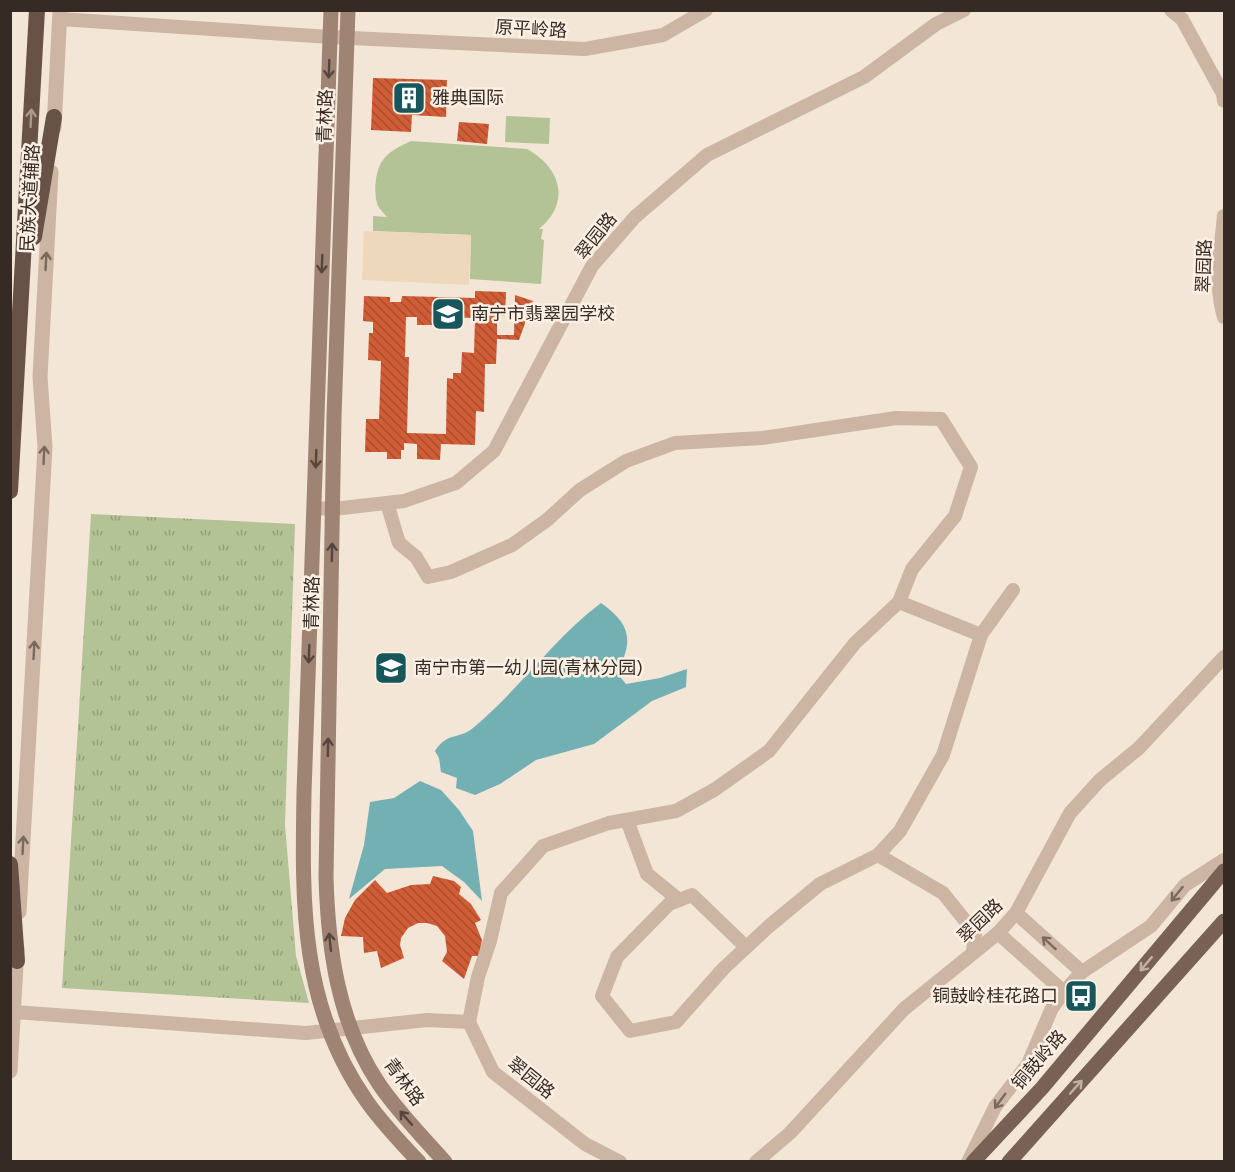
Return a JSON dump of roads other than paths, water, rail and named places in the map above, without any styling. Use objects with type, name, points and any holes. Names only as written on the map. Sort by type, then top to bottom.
[{"type":"highway","points":[[10,491],[37,10]]},
{"type":"highway","points":[[20,318],[54,117]]},
{"type":"highway","points":[[10,864],[17,962]]},
{"type":"main road","name":"青林路","points":[[331,10],[304,804],[304,904],[316,992],[329,1030],[367,1102],[419,1161]]},
{"type":"main road","name":"青林路","points":[[348,10],[333,509],[327,915],[339,995],[364,1058],[393,1103],[445,1161]]},
{"type":"main road","name":"铜鼓岭路","points":[[970,1161],[1042,1088],[1224,871]]},
{"type":"main road","points":[[1009,1161],[1224,921]]},
{"type":"street","name":"翠园路","points":[[314,508],[333,509],[404,501],[456,483],[494,451],[592,266],[635,216],[706,155],[864,77],[936,24],[964,10]]},
{"type":"street","points":[[1171,10],[1182,19],[1223,94],[1224,101]]},
{"type":"street","name":"原平岭路","points":[[60,15],[330,37],[585,49],[663,35],[705,11]]},
{"type":"street","name":"民族大道辅路","points":[[10,1071],[45,447],[40,377],[60,15]]},
{"type":"street","name":"翠园路","points":[[1224,216],[1220,262],[1220,304],[1224,317]]},
{"type":"street","points":[[14,1012],[306,1033],[427,1020],[469,1022],[478,977],[490,941],[501,893],[543,846],[609,823],[676,811],[714,790],[769,751],[855,643],[899,602],[912,569],[955,516],[971,467],[941,419],[896,418],[762,438],[675,443],[626,461],[580,490],[546,520],[512,545],[451,572],[428,577],[416,557],[399,543],[387,503]]},
{"type":"street","points":[[746,947],[692,895],[669,904],[617,957],[602,996],[630,1031],[676,1022],[723,969],[820,884],[878,855],[900,831],[943,755],[981,635],[1013,590]]},
{"type":"street","points":[[899,602],[981,635]]},
{"type":"street","name":"翠园路","points":[[756,1161],[790,1133],[904,1009],[998,933],[1016,913],[1070,813],[1100,780],[1139,748],[1224,657]]},
{"type":"street","points":[[627,820],[647,874],[679,900]]},
{"type":"street","points":[[878,855],[943,893],[975,933],[973,953]]},
{"type":"street","points":[[970,1161],[995,1107],[1028,1064],[1052,1008],[1064,992],[1082,972],[1151,926],[1185,885],[1224,860]]},
{"type":"street","points":[[1016,913],[1082,972]]},
{"type":"street","points":[[998,933],[1064,992]]},
{"type":"street","name":"翠园路","points":[[469,1022],[493,1072],[585,1144],[620,1161]]},
{"type":"water","points":[[601,603],[619,619],[627,634],[626,652],[617,673],[626,684],[660,678],[687,669],[686,687],[652,701],[594,744],[536,760],[500,784],[475,795],[456,788],[457,778],[441,772],[439,758],[435,751],[449,738],[468,732],[490,713],[568,632]]},
{"type":"water","points":[[420,781],[441,790],[459,810],[473,831],[482,901],[464,882],[442,866],[385,869],[349,899],[364,845],[370,802],[394,798]]},
{"type":"place","name":"雅典国际","points":[[409,98]]},
{"type":"place","name":"南宁市翡翠园学校","points":[[448,314]]},
{"type":"place","name":"南宁市第一幼儿园(青林分园)","points":[[391,668]]},
{"type":"place","name":"铜鼓岭桂花路口","points":[[1081,996]]}]
